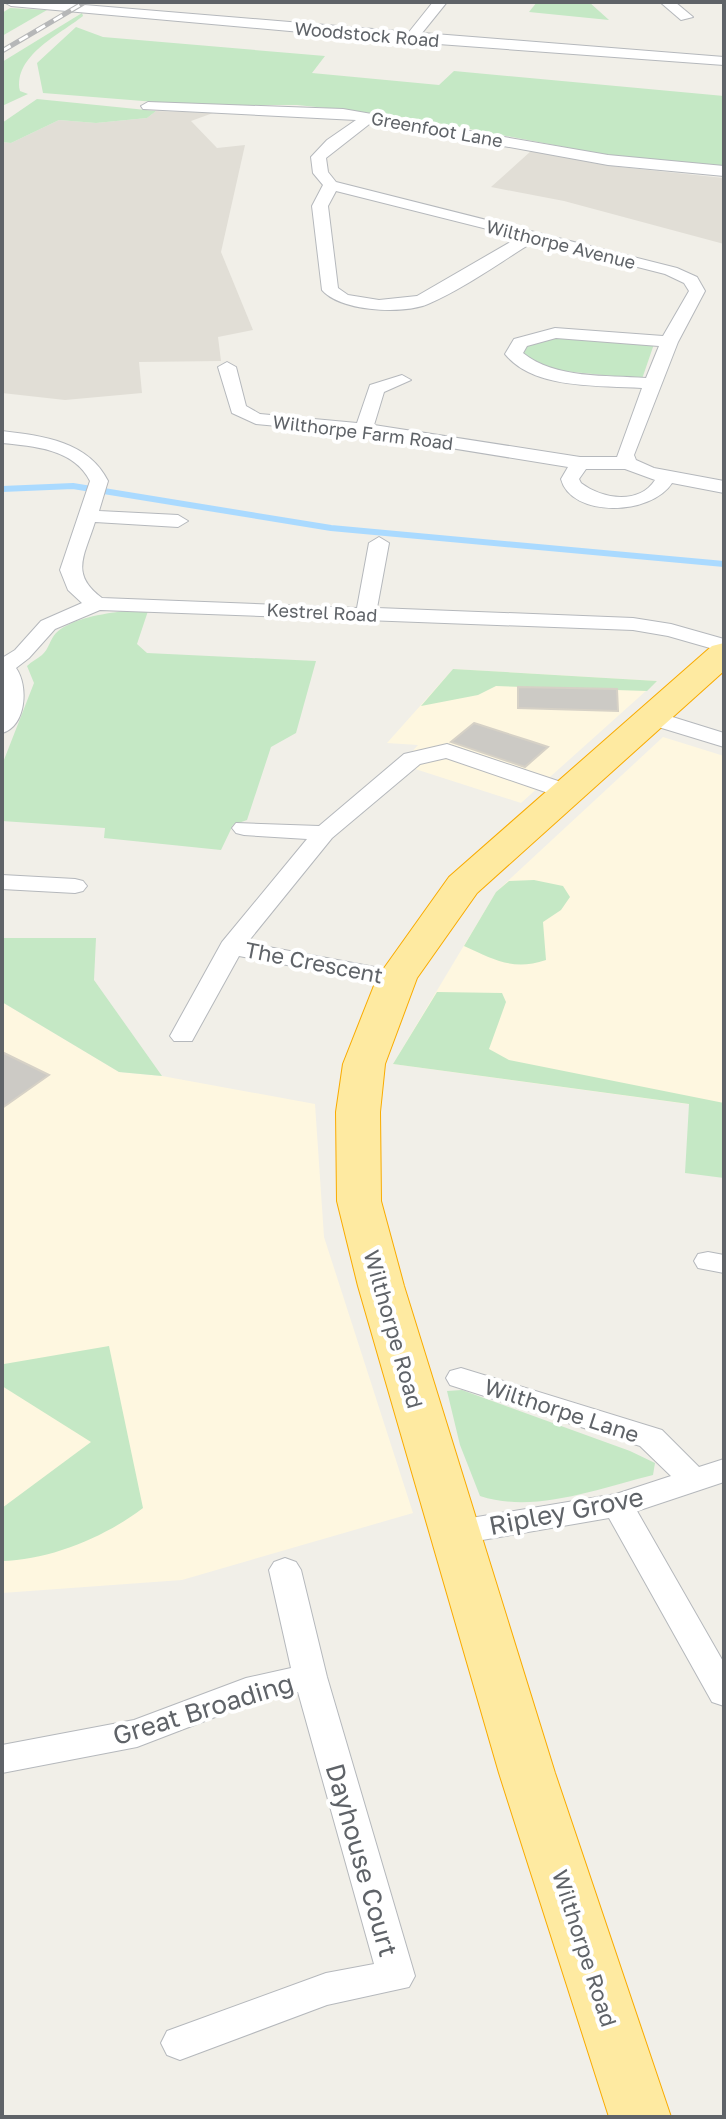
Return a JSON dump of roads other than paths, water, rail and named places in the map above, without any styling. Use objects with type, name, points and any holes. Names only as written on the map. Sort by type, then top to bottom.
[{"type":"highway","name":"Wilthorpe Road","points":[[640,2117],[522,1758],[453,1533],[359,1201],[358,1112],[364,1064],[397,978],[463,885],[565,791],[724,653]]},
{"type":"street","name":"Woodstock Road","points":[[11,2],[411,38],[724,61]]},
{"type":"street","points":[[177,18],[194,2]]},
{"type":"street","points":[[411,38],[440,2]]},
{"type":"street","points":[[667,2],[686,17]]},
{"type":"street","name":"Greenfoot Lane","points":[[148,106],[307,111],[370,117],[608,160],[724,171]]},
{"type":"street","points":[[370,117],[332,143],[318,157],[321,173],[331,185],[320,206],[332,307],[344,315],[360,317],[397,314],[531,237]]},
{"type":"street","name":"Wilthorpe Avenue","points":[[331,185],[671,271],[691,280],[697,291],[669,342],[626,447],[628,463]]},
{"type":"street","points":[[653,384],[540,371],[522,364],[514,354],[520,343],[555,333],[669,342]]},
{"type":"street","name":"Wilthorpe Farm Road","points":[[227,367],[238,409],[256,419],[364,429],[580,463]]},
{"type":"street","points":[[364,429],[376,389],[402,380]]},
{"type":"street","points":[[2,437],[46,444],[76,456],[97,474],[93,499],[70,570],[78,590],[97,604]]},
{"type":"street","points":[[667,477],[657,492],[648,497],[604,501],[572,486],[570,479],[580,463],[628,463],[667,477],[724,487]]},
{"type":"street","points":[[93,499],[178,521]]},
{"type":"street","points":[[366,613],[379,543]]},
{"type":"street","name":"Kestrel Road","points":[[2,726],[17,689],[16,681],[3,666],[22,654],[48,625],[97,604],[650,625],[724,646]]},
{"type":"street","points":[[650,717],[724,740]]},
{"type":"street","name":"The Crescent","points":[[183,1036],[231,947],[324,833],[412,759],[447,751],[565,791]]},
{"type":"street","points":[[244,828],[324,833]]},
{"type":"street","points":[[12,877],[75,886]]},
{"type":"street","name":"The Crescent","points":[[231,947],[397,978]]},
{"type":"street","name":"Wilthorpe Lane","points":[[461,1378],[651,1438],[710,1476]]},
{"type":"street","name":"Ripley Grove","points":[[453,1533],[618,1505],[710,1476]]},
{"type":"street","points":[[618,1505],[724,1693]]},
{"type":"street","name":"Dayhouse Court","points":[[180,2043],[326,1989],[396,1976],[310,1677],[285,1570]]},
{"type":"street","name":"Great Broading","points":[[2,1759],[137,1733],[258,1687],[310,1677]]},
{"type":"waterway","points":[[2,489],[73,486],[331,528],[724,564]]},
{"type":"railway","points":[[2,51],[85,2]]}]
